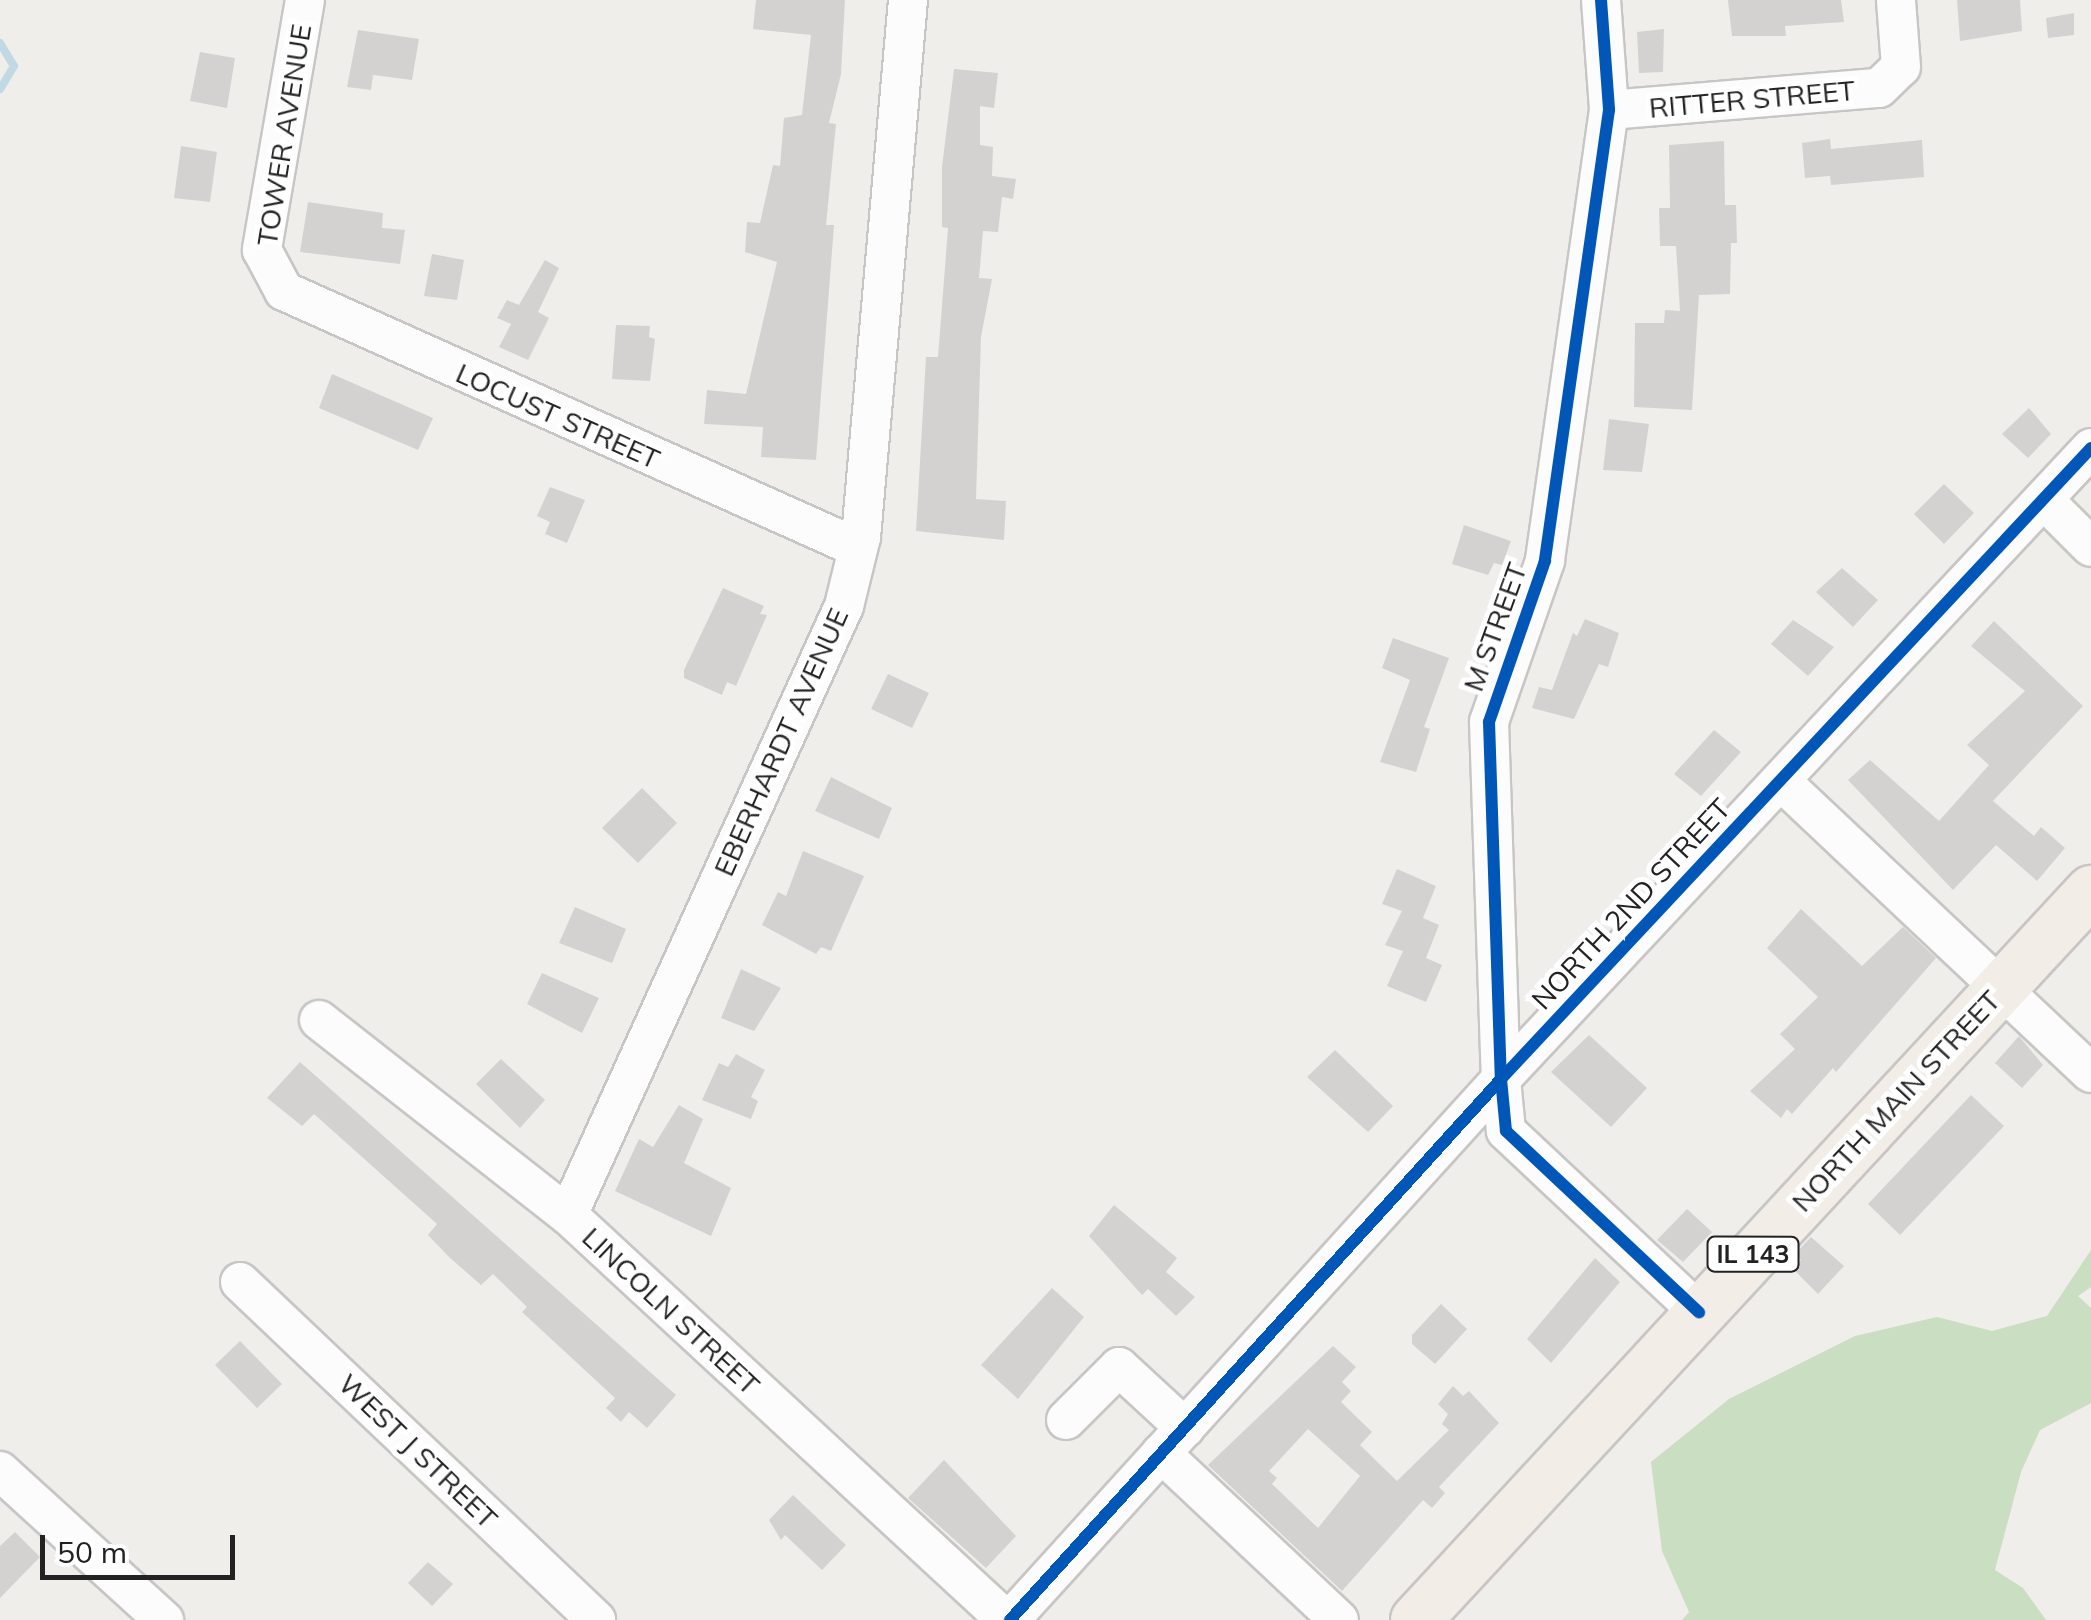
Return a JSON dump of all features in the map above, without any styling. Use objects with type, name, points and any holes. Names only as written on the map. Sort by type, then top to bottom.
[{"type":"main road","name":"NORTH MAIN STREET","points":[[1416,1620],[2091,890]]},
{"type":"street","name":"TOWER AVENUE","points":[[267,270],[264,231],[306,0]]},
{"type":"street","name":"EBERHARDT AVENUE","points":[[568,1216],[826,657],[858,548],[908,0]]},
{"type":"street","name":"M STREET","points":[[1601,0],[1610,110],[1545,561],[1489,722],[1500,1079],[1506,1131],[1699,1312]]},
{"type":"street","name":"RITTER STREET","points":[[1610,110],[1862,91],[1893,79],[1901,67],[1896,0]]},
{"type":"street","name":"LOCUST STREET","points":[[267,270],[284,292],[858,548]]},
{"type":"street","name":"NORTH 2ND STREET","points":[[1008,1620],[1500,1079],[2091,448]]},
{"type":"street","points":[[2044,500],[2091,547]]},
{"type":"street","points":[[1782,782],[2091,1073]]},
{"type":"street","name":"LINCOLN STREET","points":[[319,1020],[568,1216],[1008,1620]]},
{"type":"street","name":"WEST J STREET","points":[[240,1282],[596,1620]]},
{"type":"street","points":[[1066,1420],[1119,1367],[1173,1440],[1339,1620]]},
{"type":"street","points":[[0,1471],[164,1620]]},
{"type":"green space","points":[[2091,1250],[2091,1287],[2078,1296],[2091,1308],[2091,1403],[2040,1430],[2021,1472],[1995,1570],[2023,1588],[2046,1620],[1682,1620],[1689,1612],[1662,1551],[1651,1462],[1729,1399],[1855,1336],[1937,1317],[1992,1331],[2047,1316]]},
{"type":"building","points":[[756,0],[845,0],[841,74],[829,123],[836,124],[826,225],[834,225],[816,460],[761,457],[763,427],[704,424],[707,390],[746,394],[777,262],[745,252],[747,222],[760,223],[773,165],[780,166],[784,118],[802,115],[811,35],[753,29]]},
{"type":"building","points":[[1728,0],[1841,0],[1844,22],[1785,26],[1786,36],[1732,36]]},
{"type":"building","points":[[1957,0],[2020,0],[2022,31],[1960,41]]},
{"type":"building","points":[[2074,13],[2074,35],[2048,38],[2046,18]]},
{"type":"building","points":[[1664,29],[1663,72],[1639,73],[1637,32]]},
{"type":"building","points":[[358,30],[419,39],[412,80],[373,75],[371,90],[347,87]]},
{"type":"building","points":[[200,52],[235,58],[227,108],[190,101]]},
{"type":"building","points":[[954,69],[998,73],[994,108],[980,106],[980,145],[993,147],[992,176],[1016,179],[1013,199],[1002,197],[998,232],[983,231],[979,278],[992,279],[981,337],[976,499],[1006,501],[1004,540],[916,531],[926,357],[938,357],[948,228],[942,227],[942,167]]},
{"type":"building","points":[[1830,139],[1831,149],[1922,140],[1924,177],[1831,185],[1830,176],[1805,178],[1802,143]]},
{"type":"building","points":[[1724,141],[1725,205],[1736,205],[1737,243],[1731,243],[1730,294],[1699,295],[1692,410],[1634,407],[1635,323],[1664,323],[1665,310],[1680,311],[1676,246],[1660,246],[1659,208],[1670,208],[1669,145]]},
{"type":"building","points":[[181,146],[217,152],[210,202],[174,198]]},
{"type":"building","points":[[308,202],[383,213],[382,228],[405,230],[400,264],[300,252]]},
{"type":"building","points":[[432,254],[464,260],[457,300],[424,296]]},
{"type":"building","points":[[545,260],[559,268],[538,312],[549,318],[528,360],[499,347],[511,324],[497,318],[507,300],[519,305]]},
{"type":"building","points":[[616,325],[650,326],[649,337],[655,339],[650,381],[612,379]]},
{"type":"building","points":[[332,374],[433,418],[418,450],[319,408]]},
{"type":"building","points":[[2029,408],[2051,434],[2028,458],[2002,434]]},
{"type":"building","points":[[1609,419],[1649,424],[1642,472],[1603,470]]},
{"type":"building","points":[[1944,484],[1974,513],[1944,544],[1914,514]]},
{"type":"building","points":[[550,487],[585,500],[567,543],[545,534],[550,522],[537,516]]},
{"type":"building","points":[[1464,525],[1511,541],[1502,565],[1494,563],[1488,575],[1452,564]]},
{"type":"building","points":[[1842,568],[1878,600],[1853,627],[1816,592]]},
{"type":"building","points":[[723,588],[764,606],[760,614],[767,615],[736,686],[727,682],[722,695],[684,678],[684,670]]},
{"type":"building","points":[[1585,619],[1619,633],[1608,667],[1599,664],[1574,719],[1532,708],[1539,687],[1552,690],[1573,633],[1577,636]]},
{"type":"building","points":[[1793,620],[1834,647],[1808,676],[1771,644]]},
{"type":"building","points":[[1994,621],[2083,706],[1993,801],[2034,836],[2041,827],[2065,848],[2037,881],[1996,845],[1953,890],[1848,780],[1870,760],[1939,821],[1989,765],[1967,745],[2025,691],[1971,646]]},
{"type":"building","points":[[1393,638],[1449,658],[1424,727],[1430,729],[1416,772],[1380,762],[1410,680],[1382,668]]},
{"type":"building","points":[[888,674],[929,693],[912,728],[871,709]]},
{"type":"building","points":[[1714,730],[1741,752],[1701,796],[1674,774]]},
{"type":"building","points":[[831,777],[892,808],[879,839],[815,811]]},
{"type":"building","points":[[642,788],[677,823],[638,863],[602,828]]},
{"type":"building","points":[[803,851],[864,876],[831,951],[821,947],[816,954],[762,925],[778,892],[786,896]]},
{"type":"building","points":[[1397,869],[1436,886],[1423,918],[1439,925],[1426,958],[1442,965],[1426,1002],[1387,986],[1403,951],[1385,945],[1402,911],[1382,904]]},
{"type":"building","points":[[575,907],[626,929],[612,963],[559,943]]},
{"type":"building","points":[[1801,909],[1862,966],[1903,927],[1936,958],[1836,1072],[1833,1068],[1792,1114],[1787,1109],[1781,1118],[1750,1091],[1795,1049],[1780,1034],[1818,997],[1767,948]]},
{"type":"building","points":[[741,969],[781,988],[754,1031],[721,1018]]},
{"type":"building","points":[[542,973],[599,998],[582,1033],[527,1004]]},
{"type":"building","points":[[1589,1035],[1647,1088],[1611,1127],[1551,1072]]},
{"type":"building","points":[[2019,1036],[2043,1065],[2022,1088],[1995,1063]]},
{"type":"building","points":[[1335,1050],[1393,1106],[1368,1132],[1307,1077]]},
{"type":"building","points":[[736,1054],[765,1070],[751,1097],[758,1101],[751,1119],[702,1100],[719,1063],[728,1067]]},
{"type":"building","points":[[501,1059],[545,1100],[520,1128],[476,1084]]},
{"type":"building","points":[[300,1062],[676,1395],[647,1428],[629,1412],[621,1422],[606,1408],[615,1398],[522,1312],[527,1307],[493,1274],[481,1285],[449,1257],[428,1235],[437,1224],[314,1114],[302,1126],[267,1098]]},
{"type":"building","points":[[1971,1095],[2004,1126],[1900,1235],[1868,1204]]},
{"type":"building","points":[[679,1105],[703,1119],[684,1163],[731,1188],[711,1236],[615,1191],[639,1139],[653,1147]]},
{"type":"building","points":[[1114,1205],[1177,1258],[1166,1272],[1195,1297],[1176,1316],[1148,1289],[1142,1295],[1089,1236]]},
{"type":"building","points":[[1687,1209],[1712,1232],[1683,1262],[1657,1240]]},
{"type":"building","points":[[1811,1237],[1844,1266],[1818,1294],[1793,1269],[1801,1260],[1795,1254]]},
{"type":"building","points":[[1595,1258],[1620,1282],[1551,1363],[1527,1339]]},
{"type":"building","points":[[1052,1288],[1084,1317],[1018,1399],[981,1365]]},
{"type":"building","points":[[1441,1304],[1467,1329],[1435,1364],[1412,1344],[1412,1335]]},
{"type":"building","points":[[240,1341],[282,1384],[257,1408],[215,1365]]},
{"type":"building","points":[[1333,1346],[1356,1367],[1342,1382],[1351,1391],[1341,1402],[1372,1432],[1360,1445],[1397,1481],[1449,1430],[1442,1424],[1448,1414],[1438,1404],[1453,1386],[1463,1396],[1469,1391],[1499,1423],[1439,1487],[1445,1493],[1432,1508],[1423,1500],[1342,1591],[1208,1465]],"holes":[[[1308,1429],[1360,1476],[1318,1528],[1272,1484],[1277,1478],[1269,1471]]]},
{"type":"building","points":[[944,1460],[1016,1536],[986,1568],[908,1498]]},
{"type":"building","points":[[793,1495],[846,1545],[822,1570],[785,1535],[781,1540],[769,1520]]},
{"type":"building","points":[[15,1532],[40,1557],[0,1598],[0,1546]]},
{"type":"building","points":[[428,1562],[453,1584],[432,1606],[408,1583]]},
{"type":"waterway","points":[[0,43],[14,66],[0,89]]},
{"type":"cycle path","points":[[1601,0],[1609,110],[1545,561],[1489,722],[1501,1079],[1506,1131],[1699,1312]]},
{"type":"cycle path","points":[[1010,1620],[1501,1079],[2091,448]]}]
